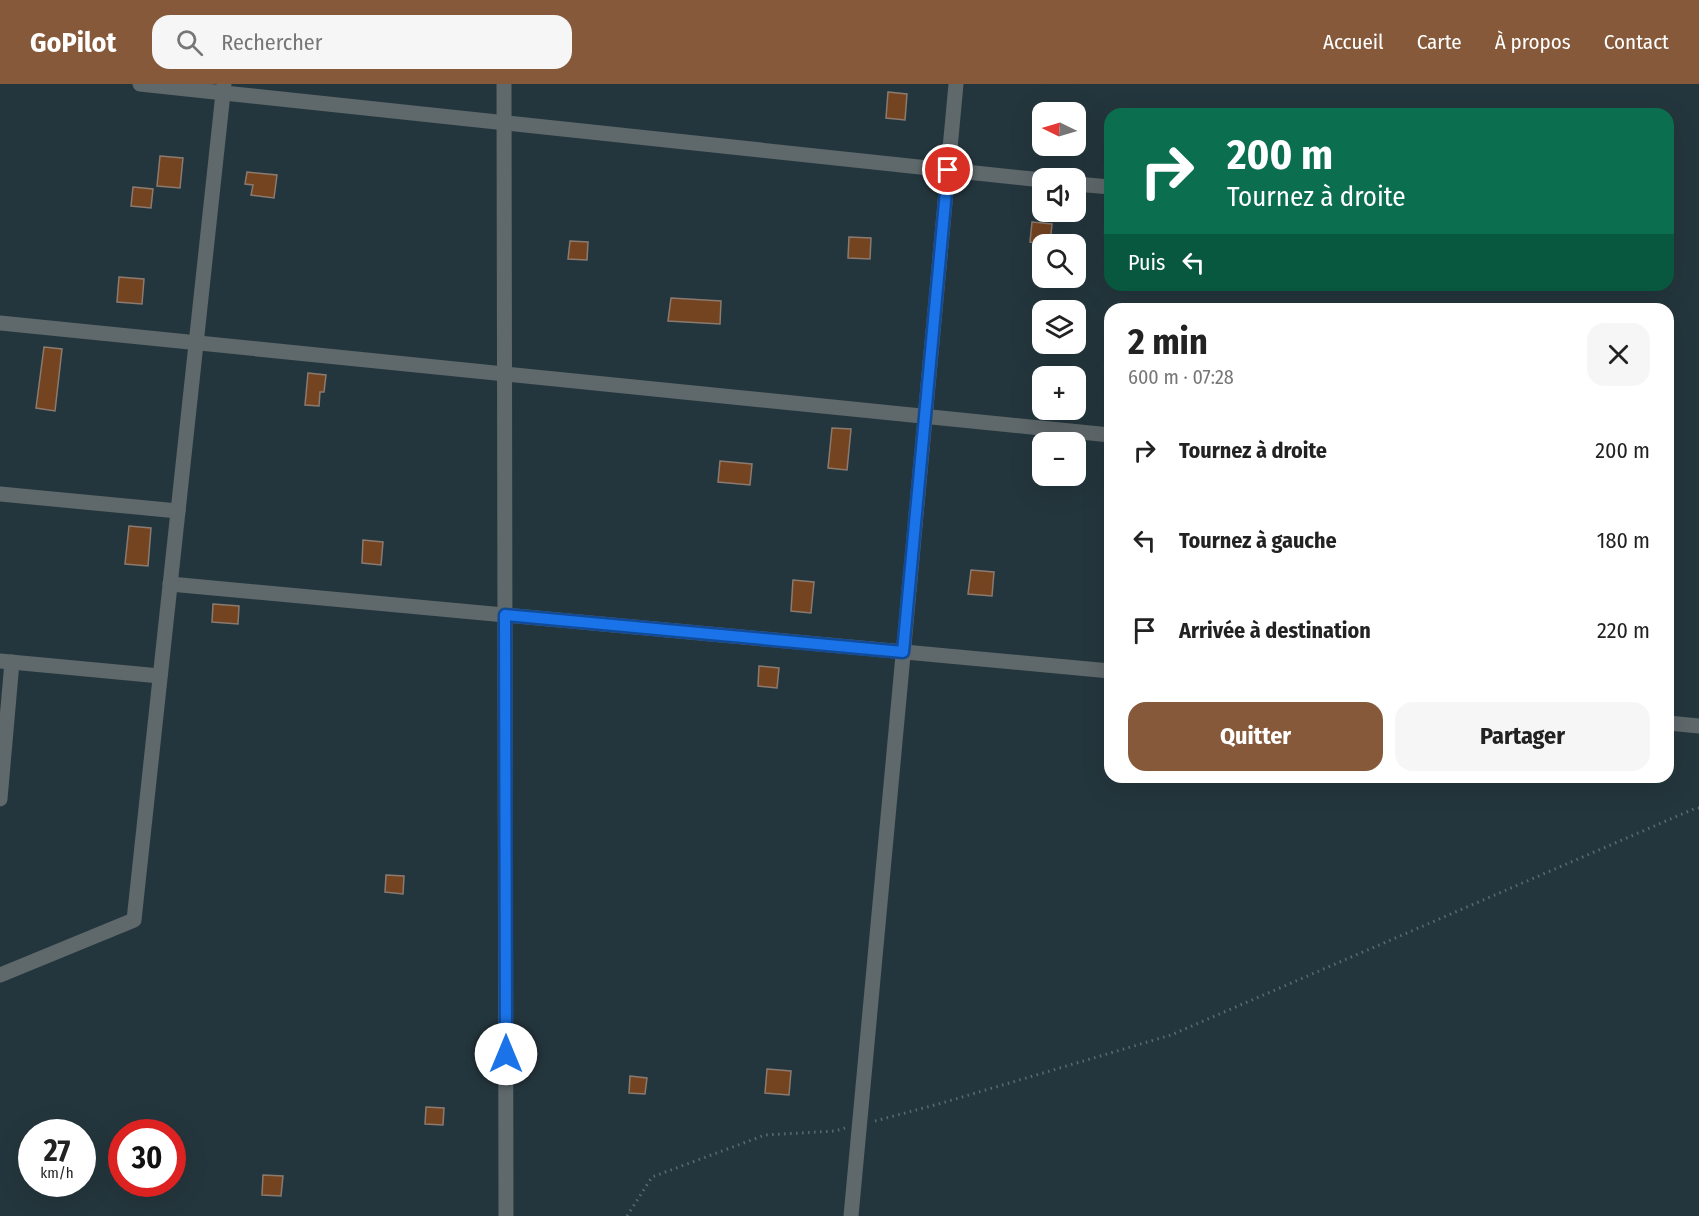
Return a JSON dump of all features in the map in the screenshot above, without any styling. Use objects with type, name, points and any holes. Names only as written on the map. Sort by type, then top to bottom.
[{"type":"street","points":[[140,84],[223,88],[504,123],[1032,179]]},
{"type":"street","points":[[504,84],[506,1216]]},
{"type":"street","points":[[851,1216],[956,84]]},
{"type":"street","points":[[0,975],[134,920],[223,88]]},
{"type":"street","points":[[1086,185],[1104,186]]},
{"type":"street","points":[[0,323],[1104,434]]},
{"type":"street","points":[[0,494],[178,511]]},
{"type":"street","points":[[170,584],[1104,671]]},
{"type":"street","points":[[0,799],[6,662],[160,676]]},
{"type":"street","points":[[1674,724],[1699,726]]},
{"type":"path","points":[[627,1216],[652,1178],[765,1135],[835,1131],[942,1103],[1171,1035],[1699,808]]},
{"type":"building","points":[[888,92],[907,94],[905,120],[886,118]]},
{"type":"building","points":[[160,156],[183,158],[180,188],[157,186]]},
{"type":"building","points":[[247,172],[277,175],[274,198],[251,195],[253,185],[245,184]]},
{"type":"building","points":[[133,187],[153,189],[151,208],[131,206]]},
{"type":"building","points":[[1032,222],[1052,224],[1051,234],[1032,234],[1032,242],[1030,242]]},
{"type":"building","points":[[849,237],[871,238],[870,259],[848,258]]},
{"type":"building","points":[[570,241],[588,242],[587,260],[568,259]]},
{"type":"building","points":[[119,277],[144,279],[142,304],[117,302]]},
{"type":"building","points":[[671,298],[721,301],[720,324],[668,321]]},
{"type":"building","points":[[44,347],[62,349],[55,411],[36,408]]},
{"type":"building","points":[[308,373],[326,375],[324,392],[320,392],[319,406],[305,405]]},
{"type":"building","points":[[832,428],[851,429],[847,470],[828,468]]},
{"type":"building","points":[[720,461],[752,464],[750,485],[718,482]]},
{"type":"building","points":[[129,526],[151,528],[148,566],[125,564]]},
{"type":"building","points":[[363,540],[383,542],[381,565],[362,563]]},
{"type":"building","points":[[971,570],[994,572],[992,596],[968,594]]},
{"type":"building","points":[[793,580],[814,582],[811,613],[791,611]]},
{"type":"building","points":[[213,604],[239,606],[238,624],[212,622]]},
{"type":"building","points":[[759,666],[779,668],[777,688],[758,686]]},
{"type":"building","points":[[386,875],[404,876],[403,894],[385,892]]},
{"type":"building","points":[[767,1069],[791,1071],[789,1095],[765,1093]]},
{"type":"building","points":[[630,1076],[647,1078],[645,1094],[629,1093]]},
{"type":"building","points":[[426,1107],[444,1108],[443,1125],[425,1124]]},
{"type":"building","points":[[263,1175],[283,1176],[281,1196],[262,1195]]},
{"type":"route","points":[[506,1054],[505,615],[903,652],[948,170]]}]
